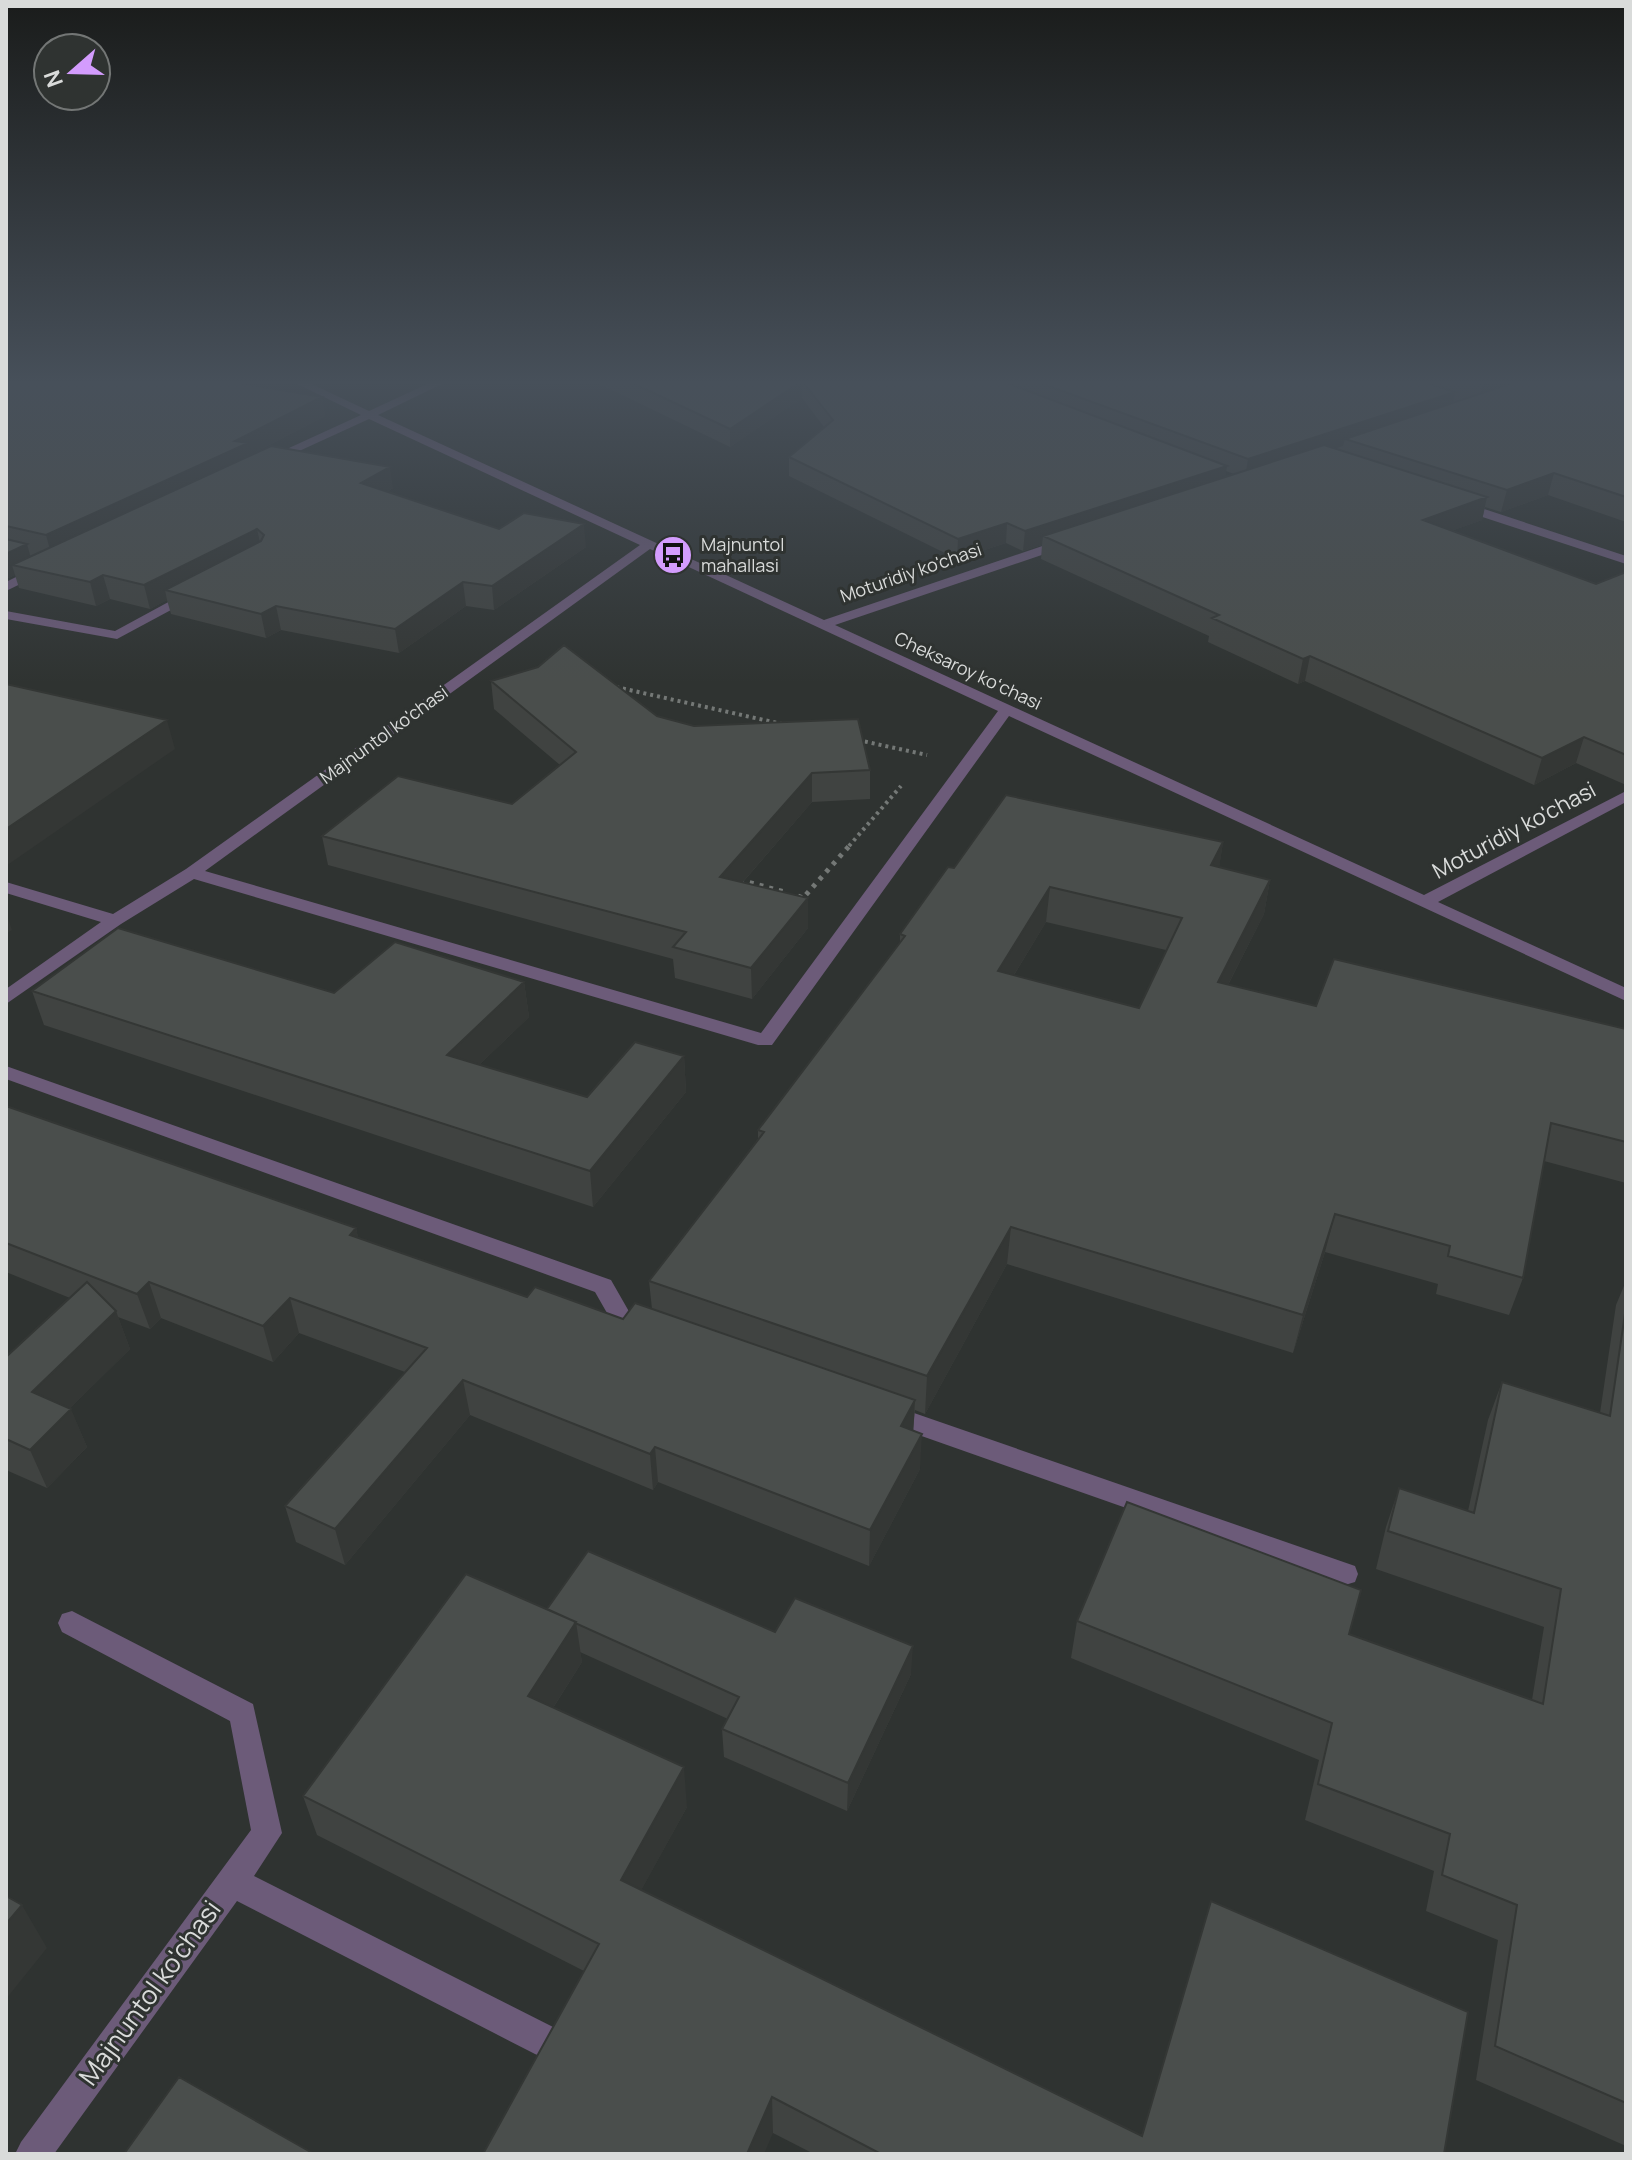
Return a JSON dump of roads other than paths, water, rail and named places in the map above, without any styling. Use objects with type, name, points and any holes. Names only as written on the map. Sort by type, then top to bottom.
[{"type":"street","name":"Cheksaroy koʻchasi","points":[[512,481],[1005,711],[1626,995]]},
{"type":"street","points":[[1450,503],[1626,560]]},
{"type":"street","name":"Moturidiy ko'chasi","points":[[821,625],[1080,538]]},
{"type":"street","name":"Majnuntol ko'chasi","points":[[6,998],[115,920],[192,873],[649,544]]},
{"type":"street","points":[[6,587],[51,564],[36,560]]},
{"type":"street","points":[[6,615],[117,635],[208,586]]},
{"type":"street","points":[[192,873],[765,1041],[1005,711]]},
{"type":"street","name":"Moturidiy ko'chasi","points":[[1423,903],[1626,796]]},
{"type":"street","points":[[6,887],[115,920]]},
{"type":"street","points":[[6,1072],[603,1286],[623,1321],[668,1336]]},
{"type":"street","points":[[864,1405],[1345,1574]]},
{"type":"street","name":"Majnuntol ko'chasi","points":[[33,2154],[267,1833],[243,1713],[72,1623]]},
{"type":"street","points":[[231,1881],[547,2042]]},
{"type":"place","name":"Majnuntol mahallasi","points":[[673,555]]}]
